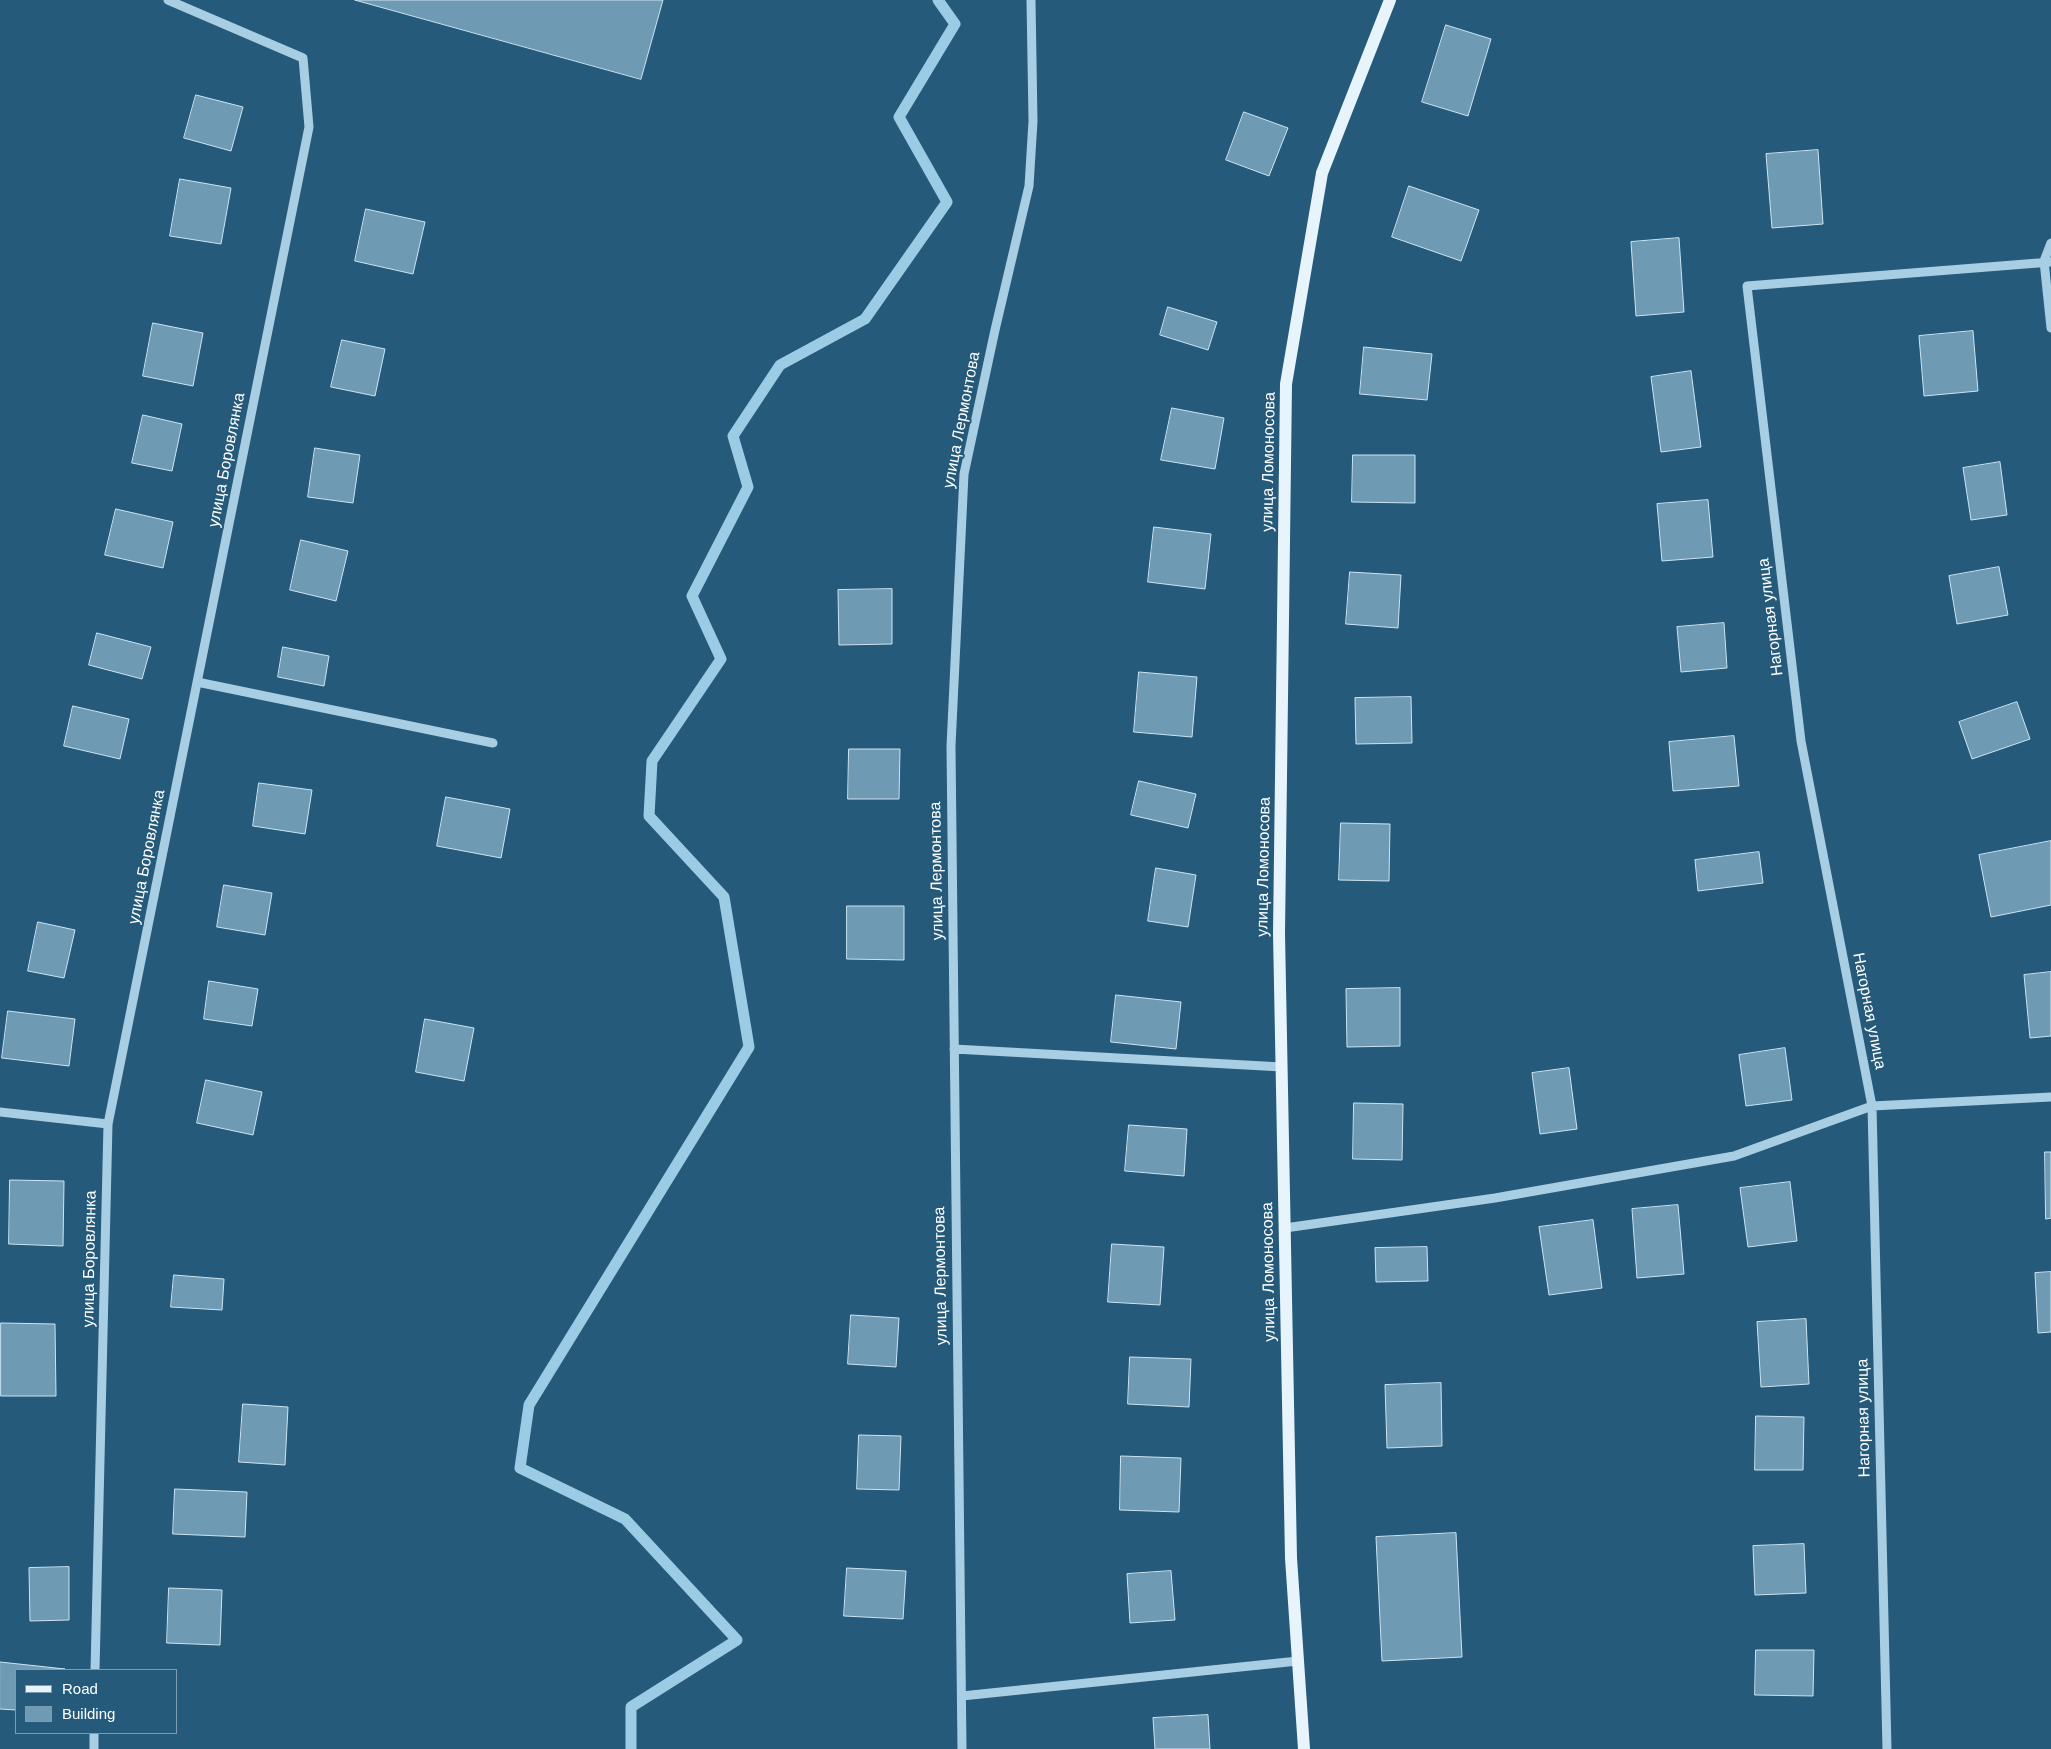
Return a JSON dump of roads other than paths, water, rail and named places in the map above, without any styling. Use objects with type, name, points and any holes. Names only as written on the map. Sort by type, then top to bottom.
[{"type":"main road","name":"улица Ломоносова","points":[[1304,1749],[1291,1558],[1280,933],[1286,384],[1322,173],[1390,0]]},
{"type":"street","name":"улица Боровлянка","points":[[95,1669],[108,1124],[309,127],[302,58],[168,0]]},
{"type":"street","name":"улица Лермонтова","points":[[962,1749],[951,746],[964,474],[1029,186],[1033,121],[1031,0]]},
{"type":"street","points":[[2051,243],[2048,261],[2051,328]]},
{"type":"street","name":"Нагорная улица","points":[[1887,1749],[1872,1106],[1801,741],[1747,286],[2048,261]]},
{"type":"street","points":[[197,682],[493,743]]},
{"type":"street","points":[[954,1049],[1282,1067]]},
{"type":"street","points":[[1285,1228],[1494,1198],[1734,1156],[1872,1106],[2051,1098]]},
{"type":"street","points":[[0,1112],[108,1124]]},
{"type":"street","points":[[962,1696],[1298,1662]]},
{"type":"street","points":[[94,1734],[94,1749]]},
{"type":"waterway","points":[[631,1749],[631,1707],[737,1640],[625,1519],[520,1468],[529,1405],[749,1047],[724,897],[649,816],[652,761],[721,659],[692,596],[748,487],[733,436],[780,365],[865,319],[947,202],[899,117],[955,24],[938,0]]}]
